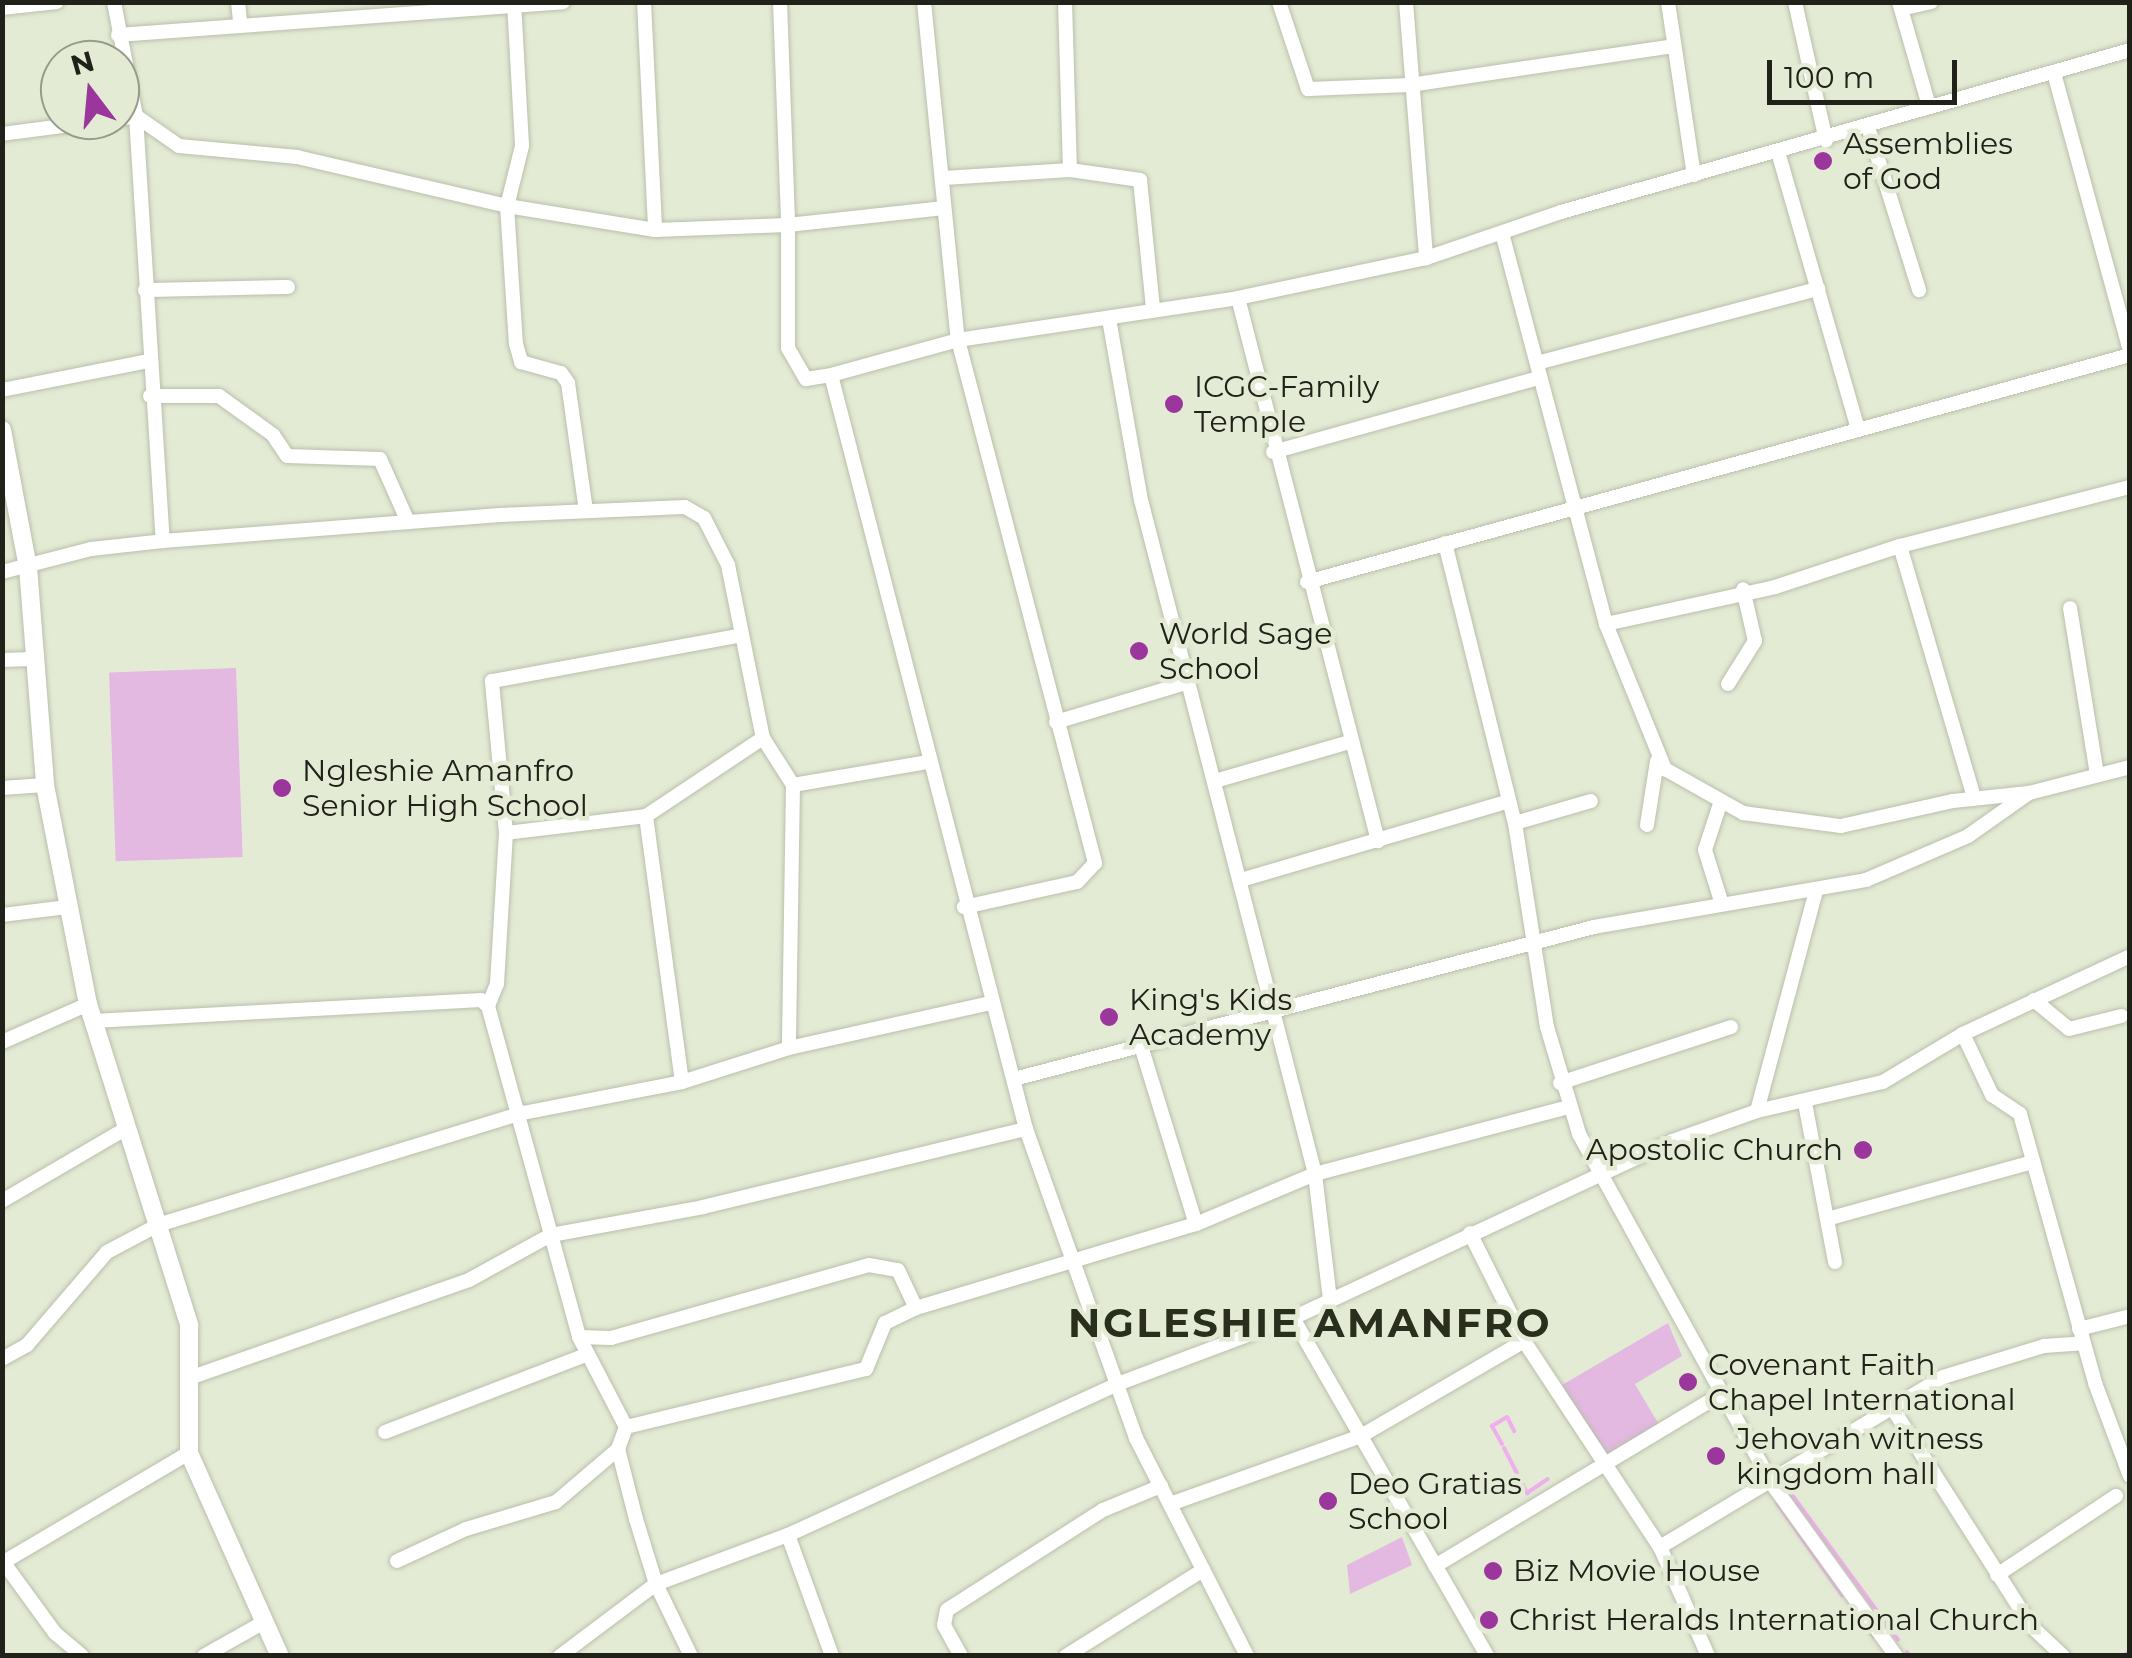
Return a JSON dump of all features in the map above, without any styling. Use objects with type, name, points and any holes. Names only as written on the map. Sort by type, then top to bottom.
[{"type":"street","points":[[2,8],[57,2]]},
{"type":"street","points":[[114,2],[119,40]]},
{"type":"street","points":[[238,2],[240,22]]},
{"type":"street","points":[[118,34],[401,10],[563,2]]},
{"type":"street","points":[[644,2],[656,230]]},
{"type":"street","points":[[780,2],[788,348],[806,378],[832,376],[958,340],[1238,298],[1426,258],[1694,175],[1826,141],[1929,106],[2130,50]]},
{"type":"street","points":[[924,2],[958,340],[1095,863],[1077,882],[964,907]]},
{"type":"street","points":[[1065,2],[1070,170]]},
{"type":"street","points":[[1279,2],[1308,89],[1410,85],[1672,46]]},
{"type":"street","points":[[1406,2],[1426,258]]},
{"type":"street","points":[[1668,2],[1694,175]]},
{"type":"street","points":[[1795,2],[1826,141]]},
{"type":"street","points":[[1929,106],[1900,6],[1930,2]]},
{"type":"street","points":[[514,4],[522,146],[507,206],[516,344],[520,362],[561,374],[568,383],[586,511]]},
{"type":"street","points":[[1306,582],[2130,352],[2054,73]]},
{"type":"street","points":[[140,125],[179,146],[297,157],[507,206],[656,230],[788,225],[944,208]]},
{"type":"street","points":[[1868,127],[1918,290]]},
{"type":"street","points":[[2,134],[40,129]]},
{"type":"street","points":[[130,140],[163,541]]},
{"type":"street","points":[[1778,152],[1858,429]]},
{"type":"street","points":[[944,178],[1070,170],[1140,180],[1153,309]]},
{"type":"street","points":[[1502,233],[1606,624],[1657,761],[1647,825]]},
{"type":"street","points":[[145,290],[288,287]]},
{"type":"street","points":[[1273,452],[1818,289]]},
{"type":"street","points":[[1238,298],[1306,582],[1378,841]]},
{"type":"street","points":[[1109,318],[1141,500],[1315,1174],[1330,1300]]},
{"type":"street","points":[[2,390],[149,362]]},
{"type":"street","points":[[832,376],[964,907],[1026,1128],[1072,1264],[1120,1382],[1136,1438],[1247,1656]]},
{"type":"street","points":[[150,396],[219,396],[273,435],[288,456],[380,459],[408,522]]},
{"type":"street","points":[[2,430],[28,567],[32,658],[45,785],[68,907],[90,1012],[189,1326],[189,1452],[280,1656]]},
{"type":"street","points":[[1606,624],[1743,590],[1775,587],[1900,546],[2130,488]]},
{"type":"street","points":[[2,572],[91,549],[408,522],[684,508],[704,518],[728,564],[762,738],[793,785],[789,1048]]},
{"type":"street","points":[[1445,544],[1515,823],[1560,1083],[1568,1107],[1596,1175],[1772,1484],[1896,1656]]},
{"type":"street","points":[[1900,546],[1974,798]]},
{"type":"street","points":[[1728,684],[1755,641],[1743,590]]},
{"type":"street","points":[[2070,608],[2098,774]]},
{"type":"street","points":[[488,1006],[497,984],[506,833],[492,682],[742,635]]},
{"type":"street","points":[[2,660],[32,658]]},
{"type":"street","points":[[1056,722],[1186,683]]},
{"type":"street","points":[[506,833],[646,816],[762,738]]},
{"type":"street","points":[[1216,781],[1349,742]]},
{"type":"street","points":[[1657,761],[1720,804],[1766,818],[1841,826],[1974,798],[2029,793],[2130,767]]},
{"type":"street","points":[[793,785],[927,762]]},
{"type":"street","points":[[2,788],[45,785]]},
{"type":"street","points":[[1014,1079],[1274,1016],[1536,942],[1721,901],[1816,891],[1866,880],[1968,836],[2029,793]]},
{"type":"street","points":[[1241,880],[1509,801]]},
{"type":"street","points":[[1515,823],[1591,801]]},
{"type":"street","points":[[1720,804],[1705,850],[1721,901]]},
{"type":"street","points":[[646,816],[682,1082]]},
{"type":"street","points":[[1757,1111],[1816,891]]},
{"type":"street","points":[[2,914],[68,907]]},
{"type":"street","points":[[560,1656],[656,1584],[788,1535],[1120,1382],[1293,1318],[1596,1175],[1757,1111],[1883,1082],[1963,1034],[2130,956]]},
{"type":"street","points":[[2,1042],[90,1012],[481,1000],[488,1006],[523,1113],[579,1337],[626,1427],[618,1449],[556,1502],[466,1529],[397,1562]]},
{"type":"street","points":[[2034,1000],[2069,1028],[2121,1016]]},
{"type":"street","points":[[2,1359],[28,1345],[107,1252],[158,1225],[523,1113],[682,1082],[789,1048],[991,1003]]},
{"type":"street","points":[[1560,1083],[1730,1028]]},
{"type":"street","points":[[1963,1034],[1992,1095],[2020,1114],[2080,1336],[2130,1476]]},
{"type":"street","points":[[1142,1049],[1196,1224]]},
{"type":"street","points":[[1805,1103],[1835,1262]]},
{"type":"street","points":[[626,1427],[866,1370],[885,1323],[916,1308],[1196,1224],[1315,1174],[1568,1107]]},
{"type":"street","points":[[2,1201],[127,1128]]},
{"type":"street","points":[[192,1377],[469,1280],[551,1235],[703,1207],[1026,1128]]},
{"type":"street","points":[[1827,1219],[2033,1162]]},
{"type":"street","points":[[1470,1234],[1524,1342],[1603,1468],[1660,1547],[1708,1656]]},
{"type":"street","points":[[579,1337],[611,1338],[884,1264],[898,1270],[916,1308]]},
{"type":"street","points":[[1660,1547],[1772,1484],[1892,1406],[1990,1360],[2080,1336],[2130,1316]]},
{"type":"street","points":[[1293,1318],[1487,1656]]},
{"type":"street","points":[[1170,1504],[1361,1436],[1524,1342]]},
{"type":"street","points":[[385,1432],[586,1355]]},
{"type":"street","points":[[1436,1566],[1721,1394]]},
{"type":"street","points":[[1892,1406],[2030,1626],[2062,1656]]},
{"type":"street","points":[[618,1449],[656,1584],[691,1656]]},
{"type":"street","points":[[82,1656],[55,1633],[3,1563],[189,1452]]},
{"type":"street","points":[[961,1656],[944,1625],[946,1610],[1103,1510],[1160,1486]]},
{"type":"street","points":[[1996,1574],[2116,1496]]},
{"type":"street","points":[[788,1535],[832,1656]]},
{"type":"street","points":[[1066,1656],[1203,1570]]},
{"type":"street","points":[[204,1656],[264,1622]]},
{"type":"shaded area","points":[[236,668],[243,857],[116,861],[109,672]]},
{"type":"shaded area","points":[[1668,1323],[1682,1356],[1635,1384],[1658,1423],[1605,1457],[1562,1385]]},
{"type":"shaded area","points":[[1402,1537],[1412,1565],[1350,1594],[1347,1565]]},
{"type":"waterway","points":[[1502,1444],[1492,1426],[1507,1417],[1514,1431]]},
{"type":"waterway","points":[[1504,1448],[1527,1493],[1548,1479]]},
{"type":"waterway","points":[[1784,1484],[1898,1640]]},
{"type":"waterway","points":[[1777,1503],[1842,1595]]},
{"type":"waterway","points":[[1850,1606],[1874,1637]]},
{"type":"waterway","points":[[2123,1656],[2130,1651]]},
{"type":"waterway","points":[[1907,1652],[1909,1656]]},
{"type":"place","name":"Assemblies of God","points":[[1823,161]]},
{"type":"place","name":"ICGC-Family Temple","points":[[1174,404]]},
{"type":"place","name":"World Sage School","points":[[1139,651]]},
{"type":"place","name":"Ngleshie Amanfro Senior High School","points":[[282,788]]},
{"type":"place","name":"King's Kids Academy","points":[[1109,1017]]},
{"type":"place","name":"Apostolic Church","points":[[1863,1150]]},
{"type":"place","name":"Covenant Faith Chapel International","points":[[1688,1382]]},
{"type":"place","name":"Jehovah witness kingdom hall","points":[[1716,1456]]},
{"type":"place","name":"Deo Gratias School","points":[[1328,1501]]},
{"type":"place","name":"Biz Movie House","points":[[1493,1571]]},
{"type":"place","name":"Christ Heralds International Church","points":[[1489,1620]]},
{"type":"district","name":"NGLESHIE AMANFRO","points":[[1310,1323]]}]
